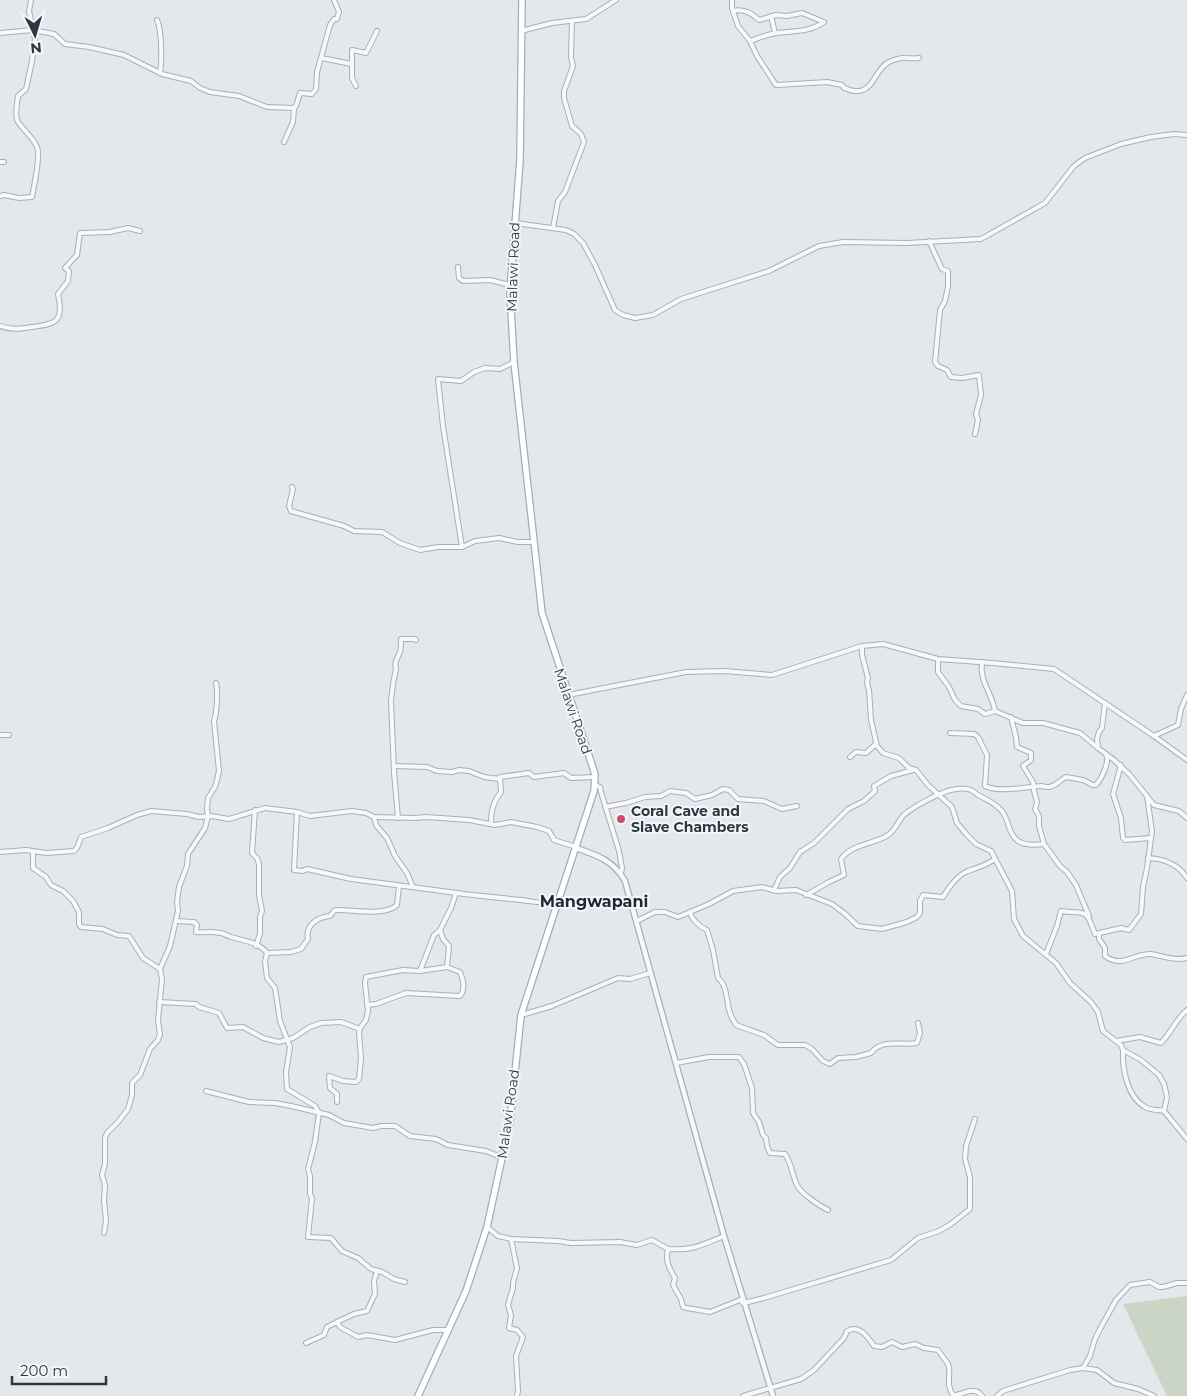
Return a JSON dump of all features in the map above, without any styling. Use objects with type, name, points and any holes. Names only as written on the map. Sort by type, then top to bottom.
[{"type":"main road","name":"Malawi Road","points":[[418,1396],[466,1291],[487,1227],[510,1121],[521,1015],[588,815],[595,785],[595,777],[543,618],[514,362],[510,284],[520,160],[522,0]]},
{"type":"street","points":[[0,196],[32,197],[39,155],[30,134],[18,122],[16,110],[18,96],[26,89],[35,39],[30,11],[31,0]]},
{"type":"street","points":[[284,142],[300,93],[312,94],[316,89],[321,58],[330,25],[338,16],[334,0]]},
{"type":"street","points":[[521,31],[552,23],[586,19],[616,0]]},
{"type":"street","points":[[732,0],[738,26],[750,41],[757,56],[776,85],[827,82],[859,91],[867,88],[876,78],[881,67],[889,62],[905,58],[919,58]]},
{"type":"street","points":[[733,11],[746,11],[755,15],[759,20],[771,16],[802,13],[824,22],[816,27],[805,30],[775,34],[750,41]]},
{"type":"street","points":[[771,16],[775,34]]},
{"type":"street","points":[[157,20],[161,34],[162,57],[160,73]]},
{"type":"street","points":[[552,228],[558,201],[565,192],[584,142],[581,134],[572,126],[564,98],[564,91],[573,66],[572,22]]},
{"type":"street","points":[[0,32],[33,30],[57,36],[65,44],[124,55],[169,77],[191,81],[200,88],[210,92],[239,96],[267,107],[294,108]]},
{"type":"street","points":[[356,86],[352,78],[352,50],[366,53],[377,31]]},
{"type":"street","points":[[321,58],[352,64]]},
{"type":"street","points":[[514,223],[566,230],[574,234],[583,244],[596,266],[615,310],[623,315],[635,318],[653,315],[681,299],[769,271],[819,246],[843,242],[980,239],[1045,202],[1074,166],[1085,158],[1121,144],[1151,137],[1174,134],[1187,135]]},
{"type":"street","points":[[0,326],[16,330],[42,327],[51,324],[58,317],[60,304],[58,294],[68,281],[69,271],[65,268],[77,255],[80,233],[110,232],[128,228],[140,231]]},
{"type":"street","points":[[929,241],[940,266],[948,271],[948,287],[945,301],[940,310],[937,330],[935,362],[938,366],[947,370],[951,377],[962,378],[979,375],[980,396],[976,414],[978,420],[975,434]]},
{"type":"street","points":[[458,267],[462,281],[490,280],[510,284]]},
{"type":"street","points":[[462,547],[443,426],[438,379],[461,381],[474,372],[485,368],[500,369],[514,362]]},
{"type":"street","points":[[292,487],[289,509],[304,516],[344,526],[358,532],[382,532],[400,543],[420,550],[438,547],[462,547],[475,541],[499,538],[522,543],[534,542]]},
{"type":"street","points":[[398,818],[391,701],[396,657],[400,652],[401,639],[416,640]]},
{"type":"street","points":[[568,695],[686,672],[724,671],[772,675],[862,646],[883,644],[938,659],[1054,669],[1187,760]]},
{"type":"street","points":[[862,646],[862,655],[868,678],[866,683],[869,690],[871,720],[876,744],[883,752],[899,758],[909,768],[916,770],[952,807],[957,824],[976,844],[991,851],[1012,890],[1014,918],[1023,936],[1056,963],[1070,983],[1091,1002],[1098,1012],[1103,1031],[1121,1045],[1123,1050],[1122,1064],[1127,1084],[1140,1104],[1147,1108],[1164,1111],[1187,1139]]},
{"type":"street","points":[[938,659],[938,672],[949,687],[955,700],[961,706],[978,709],[985,714],[995,711],[1022,723],[1043,723],[1080,733],[1121,766],[1154,804],[1179,811],[1187,818]]},
{"type":"street","points":[[982,662],[981,672],[983,681],[995,711]]},
{"type":"street","points":[[104,1233],[106,1220],[105,1185],[102,1175],[105,1164],[105,1138],[107,1133],[128,1109],[132,1095],[132,1083],[140,1075],[150,1049],[158,1040],[160,1034],[158,1020],[162,979],[160,969],[170,946],[176,921],[179,887],[187,866],[188,854],[203,832],[208,816],[208,798],[215,787],[218,771],[214,720],[218,688],[216,683]]},
{"type":"street","points":[[1154,736],[1178,725],[1181,709],[1187,695]]},
{"type":"street","points":[[1098,748],[1097,739],[1102,728],[1105,703]]},
{"type":"street","points":[[1010,717],[1017,747],[1031,753],[1030,760],[1023,766],[1033,782],[1038,802],[1036,810],[1039,816],[1039,826],[1044,844],[1076,885],[1095,934],[1121,928],[1129,930],[1141,914],[1143,887],[1152,831],[1147,796]]},
{"type":"street","points":[[950,733],[974,734],[978,737],[988,755],[985,778],[986,787],[1001,790],[1021,787],[1049,787],[1056,785],[1066,777],[1096,785],[1108,761],[1106,754]]},
{"type":"street","points":[[0,735],[9,735]]},
{"type":"street","points":[[850,757],[856,752],[866,753],[876,744]]},
{"type":"street","points":[[394,766],[427,767],[437,771],[469,771],[484,777],[500,779],[500,777],[529,773],[534,776],[564,773],[571,778],[595,777]]},
{"type":"street","points":[[1121,766],[1113,794],[1121,818],[1122,838],[1125,840],[1151,838]]},
{"type":"street","points":[[774,890],[780,877],[790,868],[800,852],[814,844],[848,809],[875,791],[874,786],[891,776],[913,770]]},
{"type":"street","points":[[491,824],[492,806],[502,788],[500,779]]},
{"type":"street","points":[[595,785],[600,787],[619,852],[621,873]]},
{"type":"street","points":[[605,807],[645,797],[661,796],[670,791],[686,793],[695,799],[712,795],[723,789],[729,790],[738,799],[764,801],[782,809],[797,806]]},
{"type":"street","points":[[806,895],[844,875],[841,859],[846,853],[889,835],[908,811],[939,794],[961,789],[972,790],[979,796],[993,802],[1002,811],[1008,827],[1019,842],[1027,845],[1033,843],[1044,844]]},
{"type":"street","points":[[0,852],[26,850],[33,852],[74,851],[78,848],[81,837],[84,834],[108,828],[151,811],[229,819],[264,808],[297,812],[310,816],[359,812],[374,817],[426,817],[495,825],[511,822],[549,831],[554,840],[608,861],[621,873],[625,881],[724,1236],[773,1396]]},
{"type":"street","points":[[255,810],[252,852],[259,864],[259,895],[262,911],[260,934],[256,946]]},
{"type":"street","points":[[297,812],[294,870],[303,871],[307,869],[351,880],[540,903],[546,902],[556,907]]},
{"type":"street","points":[[374,817],[376,825],[387,838],[413,887]]},
{"type":"street","points":[[33,852],[33,868],[46,877],[51,885],[63,891],[73,901],[78,912],[81,927],[103,929],[118,935],[130,936],[143,958],[160,969]]},
{"type":"street","points":[[1148,858],[1159,859],[1173,864],[1181,869],[1187,878]]},
{"type":"street","points":[[637,921],[655,912],[665,912],[678,917],[709,904],[727,893],[740,889],[762,888],[796,890],[832,904],[844,912],[858,926],[875,929],[889,928],[918,917],[920,902],[924,895],[943,896],[948,888],[967,871],[977,869],[995,860]]},
{"type":"street","points":[[176,921],[194,922],[197,925],[196,932],[220,932],[230,937],[249,941],[261,947],[267,953],[291,952],[301,949],[308,939],[307,932],[311,924],[324,916],[330,916],[335,910],[384,911],[393,908],[397,905],[399,886]]},
{"type":"street","points":[[420,971],[434,935],[440,930],[456,893]]},
{"type":"street","points":[[1046,954],[1061,911],[1082,912],[1089,916]]},
{"type":"street","points":[[690,912],[700,927],[707,930],[718,978],[721,980],[726,992],[730,1013],[736,1025],[764,1035],[778,1045],[805,1046],[812,1049],[823,1061],[830,1064],[838,1058],[856,1057],[871,1053],[875,1047],[885,1044],[918,1043],[920,1033],[918,1023]]},
{"type":"street","points":[[440,930],[443,939],[449,946],[447,967]]},
{"type":"street","points":[[1099,934],[1105,948],[1106,958],[1120,962],[1148,954],[1162,958],[1187,958]]},
{"type":"street","points":[[267,953],[265,968],[267,978],[275,988],[280,1021],[289,1040],[290,1053],[286,1072],[287,1089],[315,1106],[318,1114],[315,1142],[308,1169],[312,1198],[308,1237],[331,1238],[342,1251],[358,1258],[371,1269],[405,1282]]},
{"type":"street","points":[[337,1102],[337,1094],[330,1088],[329,1076],[350,1082],[359,1080],[361,1058],[359,1036],[360,1029],[366,1020],[367,1005],[364,982],[366,976],[403,970],[420,971],[447,967],[460,972],[463,980],[463,989],[460,996],[406,993],[376,1004],[367,1005]]},
{"type":"street","points":[[521,1015],[552,1006],[618,978],[630,979],[650,973]]},
{"type":"street","points":[[159,1002],[196,1004],[199,1007],[219,1013],[227,1028],[243,1027],[274,1042],[289,1040],[321,1022],[341,1022],[360,1029]]},
{"type":"street","points":[[1116,1041],[1140,1037],[1161,1043],[1170,1033],[1181,1015],[1187,1010]]},
{"type":"street","points":[[1123,1050],[1141,1060],[1159,1075],[1164,1084],[1167,1097],[1164,1111]]},
{"type":"street","points":[[676,1063],[709,1057],[739,1057],[744,1064],[752,1088],[753,1113],[759,1122],[763,1137],[766,1138],[770,1153],[785,1154],[789,1159],[797,1186],[828,1210]]},
{"type":"street","points":[[206,1091],[249,1102],[291,1106],[318,1114],[329,1115],[344,1123],[373,1128],[395,1126],[410,1136],[436,1139],[448,1145],[486,1151],[503,1158]]},
{"type":"street","points":[[668,1249],[666,1256],[669,1269],[675,1278],[673,1285],[684,1307],[710,1312],[740,1300],[744,1303],[764,1298],[891,1260],[918,1238],[945,1227],[970,1209],[970,1177],[965,1159],[966,1146],[975,1119]]},
{"type":"street","points":[[487,1227],[498,1236],[511,1239],[637,1244],[652,1240],[668,1249],[684,1250],[696,1248],[724,1236]]},
{"type":"street","points":[[511,1239],[517,1268],[508,1305],[511,1315],[509,1328],[517,1330],[523,1337],[516,1356],[517,1396]]},
{"type":"street","points":[[306,1343],[324,1335],[327,1328],[337,1322],[354,1314],[367,1311],[375,1294],[374,1281],[377,1271]]},
{"type":"street","points":[[1083,1368],[1090,1356],[1100,1329],[1116,1300],[1130,1285],[1150,1282],[1158,1287],[1163,1287],[1177,1283],[1187,1283]]},
{"type":"street","points":[[337,1322],[340,1327],[358,1337],[367,1335],[395,1340],[433,1330],[449,1330]]},
{"type":"street","points":[[743,1396],[800,1378],[814,1370],[844,1338],[847,1331],[854,1329],[859,1330],[874,1346],[882,1347],[892,1342],[902,1347],[915,1344],[924,1348],[938,1350],[948,1364],[951,1393],[959,1395],[972,1390],[978,1391],[982,1396]]},
{"type":"street","points":[[998,1396],[1003,1391],[1070,1370],[1083,1368],[1098,1370],[1114,1383],[1138,1389],[1154,1396]]},
{"type":"green space","points":[[1187,1296],[1187,1396],[1167,1396],[1123,1304]]},
{"type":"place","name":"Coral Cave and Slave Chambers","points":[[621,819]]},
{"type":"district","name":"Mangwapani","points":[[594,901]]}]
